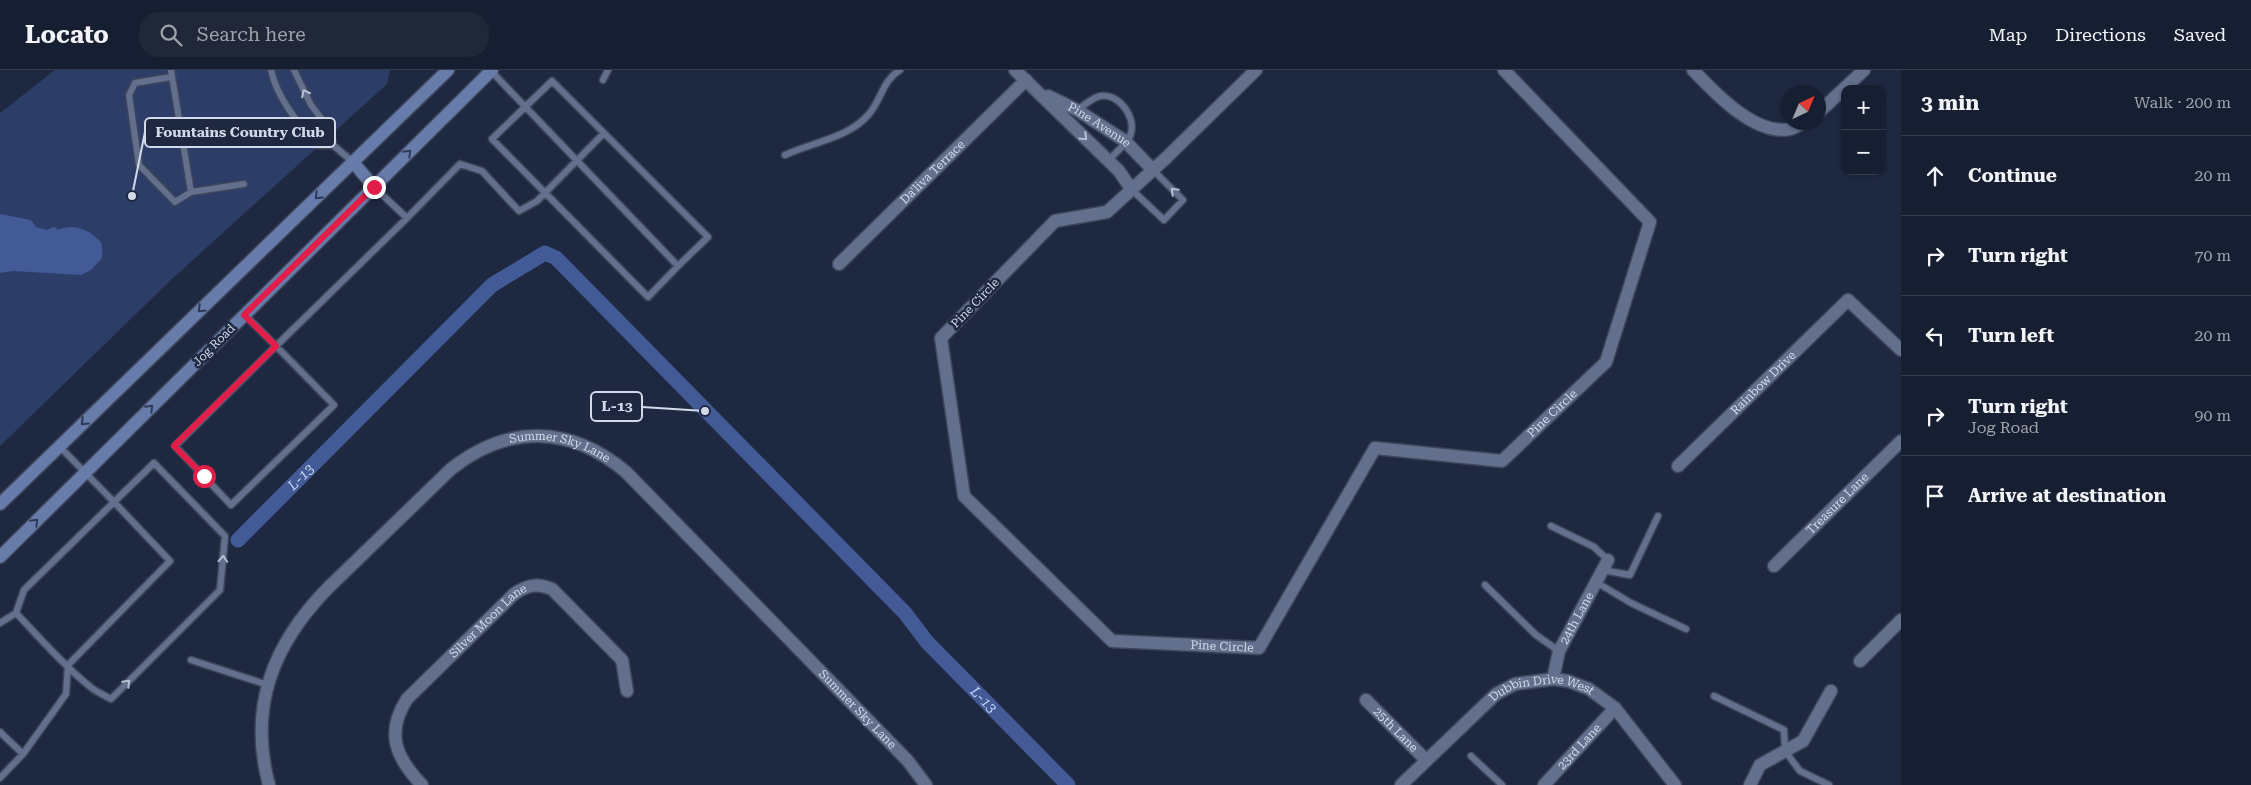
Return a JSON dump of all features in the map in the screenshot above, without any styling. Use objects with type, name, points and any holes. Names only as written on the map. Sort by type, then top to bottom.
[{"type":"main road","points":[[0,504],[448,70]]},
{"type":"main road","name":"Jog Road","points":[[0,557],[491,71]]},
{"type":"main road","points":[[353,162],[374,187]]},
{"type":"street","name":"Pine Avenue","points":[[1015,70],[1120,170],[1132,190]]},
{"type":"street","name":"Pine Circle","points":[[1256,70],[1132,190],[1106,212],[1055,221],[941,338],[964,496],[1112,641],[1259,648],[1374,448],[1502,461],[1606,362],[1650,222],[1504,70]]},
{"type":"street","points":[[1693,70],[1739,113],[1768,128],[1781,129]]},
{"type":"street","points":[[1826,106],[1864,70]]},
{"type":"street","name":"Da'liva Terrace","points":[[840,264],[1026,80]]},
{"type":"street","name":"Pine Avenue","points":[[1037,90],[1077,110],[1126,141],[1153,170]]},
{"type":"street","name":"Rainbow Drive","points":[[1678,466],[1848,300],[1901,350]]},
{"type":"street","name":"Summer Sky Lane","points":[[269,785],[262,745],[262,720],[268,685],[282,649],[293,628],[308,608],[451,469],[467,456],[504,440],[534,436],[574,441],[610,459],[626,472],[908,761],[926,785]]},
{"type":"street","name":"Treasure Lane","points":[[1774,566],[1901,441]]},
{"type":"street","name":"24th Lane","points":[[1553,680],[1560,651],[1605,565]]},
{"type":"street","name":"Silver Moon Lane","points":[[422,785],[405,766],[397,747],[396,727],[401,708],[413,692],[522,588],[542,585],[552,589],[622,660],[627,691]]},
{"type":"street","points":[[1860,661],[1901,620]]},
{"type":"street","name":"Dubbin Drive West","points":[[1401,785],[1496,694],[1515,684],[1553,680],[1568,681],[1588,689],[1615,708],[1675,785]]},
{"type":"street","points":[[1750,785],[1760,765],[1803,741],[1831,691]]},
{"type":"street","name":"25th Lane","points":[[1366,700],[1426,760]]},
{"type":"street","name":"23rd Lane","points":[[1544,785],[1615,708]]},
{"type":"lane","points":[[270,70],[273,80],[297,122],[317,144],[333,144]]},
{"type":"lane","points":[[294,70],[311,105],[330,130],[333,144],[353,162]]},
{"type":"lane","points":[[603,80],[608,70]]},
{"type":"lane","points":[[786,155],[852,128],[869,114],[890,76],[900,70]]},
{"type":"lane","points":[[491,71],[678,266]]},
{"type":"lane","points":[[191,192],[171,73],[135,84],[129,95],[139,166],[175,202],[191,192],[244,184]]},
{"type":"lane","points":[[552,81],[604,133],[708,237],[648,297],[492,140],[552,81]]},
{"type":"lane","points":[[1064,117],[1098,97],[1117,100],[1128,110],[1133,121],[1131,135],[1109,160]]},
{"type":"lane","points":[[244,315],[276,346],[334,405],[232,504],[174,446],[276,346],[407,218],[460,164],[482,171],[519,211],[537,201],[604,133]]},
{"type":"lane","points":[[1132,190],[1164,220],[1183,200],[1153,170]]},
{"type":"lane","points":[[374,187],[407,218]]},
{"type":"lane","points":[[0,778],[23,754],[66,694],[68,665],[170,560],[60,446]]},
{"type":"lane","points":[[0,623],[16,613],[24,590],[154,462],[225,536],[220,590],[111,699],[89,686],[16,613]]},
{"type":"lane","points":[[1551,526],[1594,547],[1605,565],[1630,575],[1658,516]]},
{"type":"lane","points":[[1596,582],[1631,603],[1686,629]]},
{"type":"lane","points":[[1485,585],[1536,635],[1560,651]]},
{"type":"lane","points":[[191,660],[268,685]]},
{"type":"lane","points":[[1714,696],[1784,730],[1785,751],[1800,771],[1828,785]]},
{"type":"lane","points":[[0,732],[23,754]]},
{"type":"lane","points":[[1471,756],[1502,785]]},
{"type":"shaded area","points":[[55,70],[390,70],[387,84],[172,279],[0,446],[0,113]]},
{"type":"shaded area","points":[[0,214],[31,220],[36,227],[47,230],[54,227],[58,230],[70,227],[82,229],[93,235],[102,244],[102,258],[91,270],[81,275],[13,271],[0,273]]},
{"type":"waterway","name":"L-13","points":[[238,540],[492,285],[545,253],[556,258],[905,613],[927,642],[1068,785]]},
{"type":"place","name":"Fountains Country Club","points":[[132,196]]},
{"type":"place","name":"L-13","points":[[705,411]]},
{"type":"route","points":[[204,476],[174,446],[276,346],[244,315],[374,187]]}]
